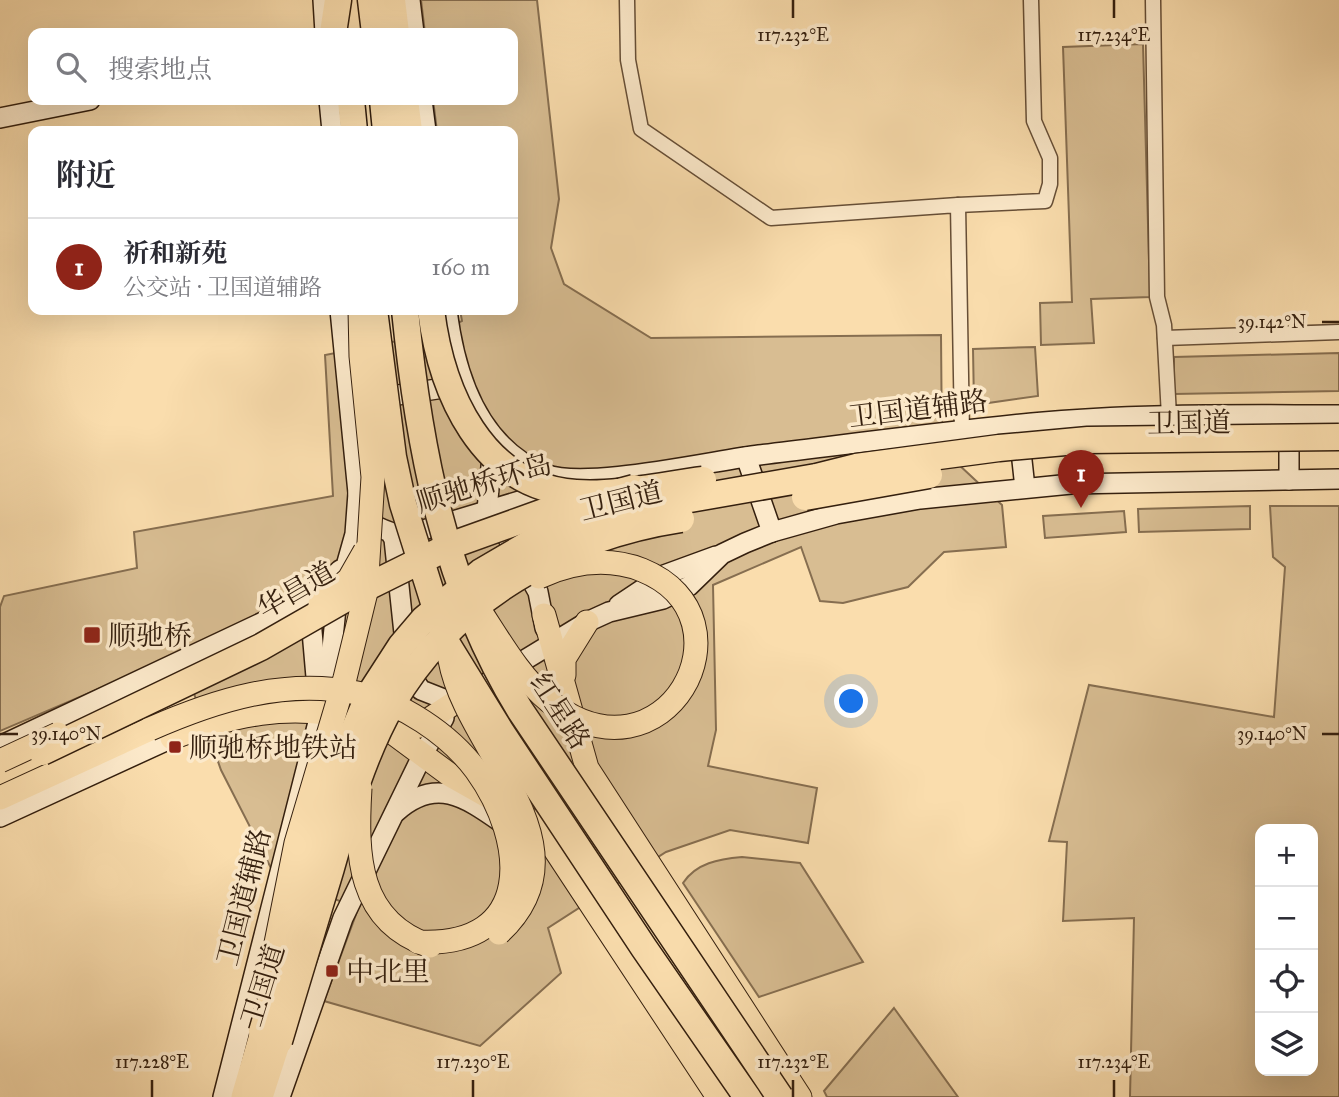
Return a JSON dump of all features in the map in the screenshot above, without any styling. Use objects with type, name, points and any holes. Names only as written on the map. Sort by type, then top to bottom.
[{"type":"highway","points":[[334,28],[341,0]]},
{"type":"highway","points":[[341,0],[345,28]]},
{"type":"highway","points":[[371,0],[374,28]]},
{"type":"highway","points":[[392,0],[395,28]]},
{"type":"highway","points":[[351,105],[354,126]]},
{"type":"highway","points":[[383,105],[386,126]]},
{"type":"highway","points":[[406,105],[408,126]]},
{"type":"highway","points":[[374,315],[393,457],[403,504],[447,644],[501,732],[636,937],[747,1097]]},
{"type":"highway","name":"红星路","points":[[406,315],[424,458],[457,577],[480,635],[509,692],[780,1097]]},
{"type":"highway","points":[[432,315],[445,379],[464,420],[490,454],[527,481],[563,492],[593,493],[634,488]]},
{"type":"highway","name":"卫国道","points":[[270,1036],[318,833],[351,733],[383,671],[424,619],[489,567],[539,538],[577,522],[621,511],[816,477],[856,467],[1054,442],[1339,437]]},
{"type":"highway","name":"卫国道","points":[[270,1036],[361,773],[392,704],[439,640],[485,601],[549,558],[609,533],[905,479],[1058,458],[1339,452]]},
{"type":"highway","name":"卫国道","points":[[634,488],[806,467],[856,467]]},
{"type":"highway","name":"华昌道","points":[[41,752],[261,647],[356,592],[452,545],[544,512],[634,488]]},
{"type":"main road","points":[[270,1036],[276,937],[296,843],[366,592],[373,466],[361,356],[360,315]]},
{"type":"main road","points":[[0,761],[250,642],[322,603],[356,570],[371,534]]},
{"type":"main road","points":[[457,577],[531,684],[549,701],[580,719],[612,726],[641,723],[670,706],[690,676],[695,632],[683,603],[660,580],[632,567],[603,562],[578,564],[546,574],[485,601]]},
{"type":"main road","points":[[544,615],[545,648],[565,685]]},
{"type":"main road","points":[[587,622],[564,659],[565,685],[574,732],[587,768],[800,1097]]},
{"type":"main road","points":[[361,773],[359,845],[367,888],[377,909],[392,925],[418,942],[439,949],[458,949],[492,938],[524,904],[531,883],[532,850],[526,822],[510,785],[468,708],[451,667],[447,644]]},
{"type":"main road","points":[[0,799],[174,718],[235,697],[304,688],[354,692],[378,699],[398,707],[429,727],[469,762],[500,813],[512,851],[510,893],[492,922],[460,940],[418,942]]},
{"type":"main road","points":[[172,738],[219,720],[266,710],[320,711],[402,729],[419,726],[454,702]]},
{"type":"main road","points":[[385,727],[423,754],[462,788],[516,813],[544,833],[600,922],[718,1097]]},
{"type":"main road","name":"华昌道","points":[[0,772],[41,752]]},
{"type":"main road","name":"卫国道","points":[[243,1097],[270,1036]]},
{"type":"main road","name":"卫国道","points":[[261,1097],[270,1036]]},
{"type":"street","points":[[323,0],[325,28]]},
{"type":"street","points":[[410,0],[413,28]]},
{"type":"street","points":[[626,0],[628,60],[641,129],[771,218],[1045,201],[1050,184],[1050,158],[1034,121],[1031,0]]},
{"type":"street","points":[[1153,0],[1157,297],[1165,338],[1168,416]]},
{"type":"street","points":[[0,118],[65,105]]},
{"type":"street","points":[[330,105],[332,126]]},
{"type":"street","points":[[423,105],[425,126]]},
{"type":"street","points":[[958,205],[962,432]]},
{"type":"street","points":[[341,315],[358,493],[370,524],[374,528],[390,532],[394,539]]},
{"type":"street","name":"卫国道辅路","points":[[448,315],[464,385],[485,426],[511,454],[547,475],[590,480],[746,457],[1018,425],[1168,416],[1339,415]]},
{"type":"street","points":[[1165,338],[1339,332]]},
{"type":"street","points":[[350,402],[464,385]]},
{"type":"street","points":[[1289,415],[1289,480]]},
{"type":"street","points":[[1018,425],[1025,488]]},
{"type":"street","points":[[495,437],[489,462],[497,512]]},
{"type":"street","points":[[497,512],[510,481],[511,454]]},
{"type":"street","points":[[746,457],[772,532]]},
{"type":"street","points":[[280,1097],[343,918],[423,754],[454,702],[587,622],[609,612],[663,599],[689,586],[722,554],[772,532],[870,508],[1025,488],[1118,482],[1339,479]]},
{"type":"street","name":"顺驰桥环岛","points":[[351,552],[497,512],[590,480]]},
{"type":"street","name":"卫国道辅路","points":[[223,1097],[331,668],[337,598],[351,552],[358,493]]},
{"type":"street","name":"顺驰桥环岛","points":[[497,512],[538,592],[544,615]]},
{"type":"street","name":"顺驰桥环岛","points":[[394,539],[408,671],[421,690],[454,702]]},
{"type":"street","name":"华昌道","points":[[0,746],[280,614],[326,584],[351,552]]},
{"type":"street","points":[[309,597],[320,711]]},
{"type":"street","points":[[544,615],[568,622],[587,622]]},
{"type":"street","points":[[454,702],[516,813]]},
{"type":"street","points":[[0,817],[172,738]]},
{"type":"street","points":[[395,813],[406,803],[428,793],[462,788],[574,880]]},
{"type":"street","points":[[600,922],[660,884]]},
{"type":"street","points":[[273,896],[343,918]]},
{"type":"shaded area","points":[[421,0],[537,0],[559,199],[551,248],[564,284],[651,338],[941,335],[942,449],[1002,505],[1006,547],[944,552],[908,587],[843,603],[820,601],[801,547],[713,585],[716,730],[708,766],[817,788],[808,843],[730,830],[666,852],[548,928],[561,973],[480,1046],[324,1001],[358,909],[273,872],[221,770],[180,654],[0,731],[0,607],[4,596],[137,568],[134,532],[333,496],[325,355],[438,333],[462,321],[461,315],[518,315],[518,126],[436,126],[434,105],[518,105],[518,28],[424,28]]},
{"type":"shaded area","points":[[1143,44],[1150,297],[1091,299],[1094,343],[1041,345],[1040,303],[1072,302],[1063,47]]},
{"type":"shaded area","points":[[1035,347],[1038,396],[974,405],[973,349]]},
{"type":"shaded area","points":[[1339,353],[1339,391],[1174,394],[1174,357]]},
{"type":"shaded area","points":[[1250,506],[1250,529],[1139,532],[1138,509]]},
{"type":"shaded area","points":[[1270,506],[1339,506],[1339,1097],[1130,1097],[1134,918],[1063,921],[1067,842],[1049,841],[1089,685],[1274,717],[1285,567],[1273,557]]},
{"type":"shaded area","points":[[1124,511],[1126,532],[1045,538],[1043,516]]},
{"type":"shaded area","points":[[742,857],[800,863],[863,962],[759,997],[683,883],[701,867]]},
{"type":"shaded area","points":[[894,1008],[958,1097],[827,1097],[824,1091]]},
{"type":"place","name":"祈和新苑","points":[[1081,508]]},
{"type":"place","name":"顺驰桥","points":[[92,635]]},
{"type":"place","name":"顺驰桥地铁站","points":[[175,747]]},
{"type":"place","name":"中北里","points":[[332,971]]}]
